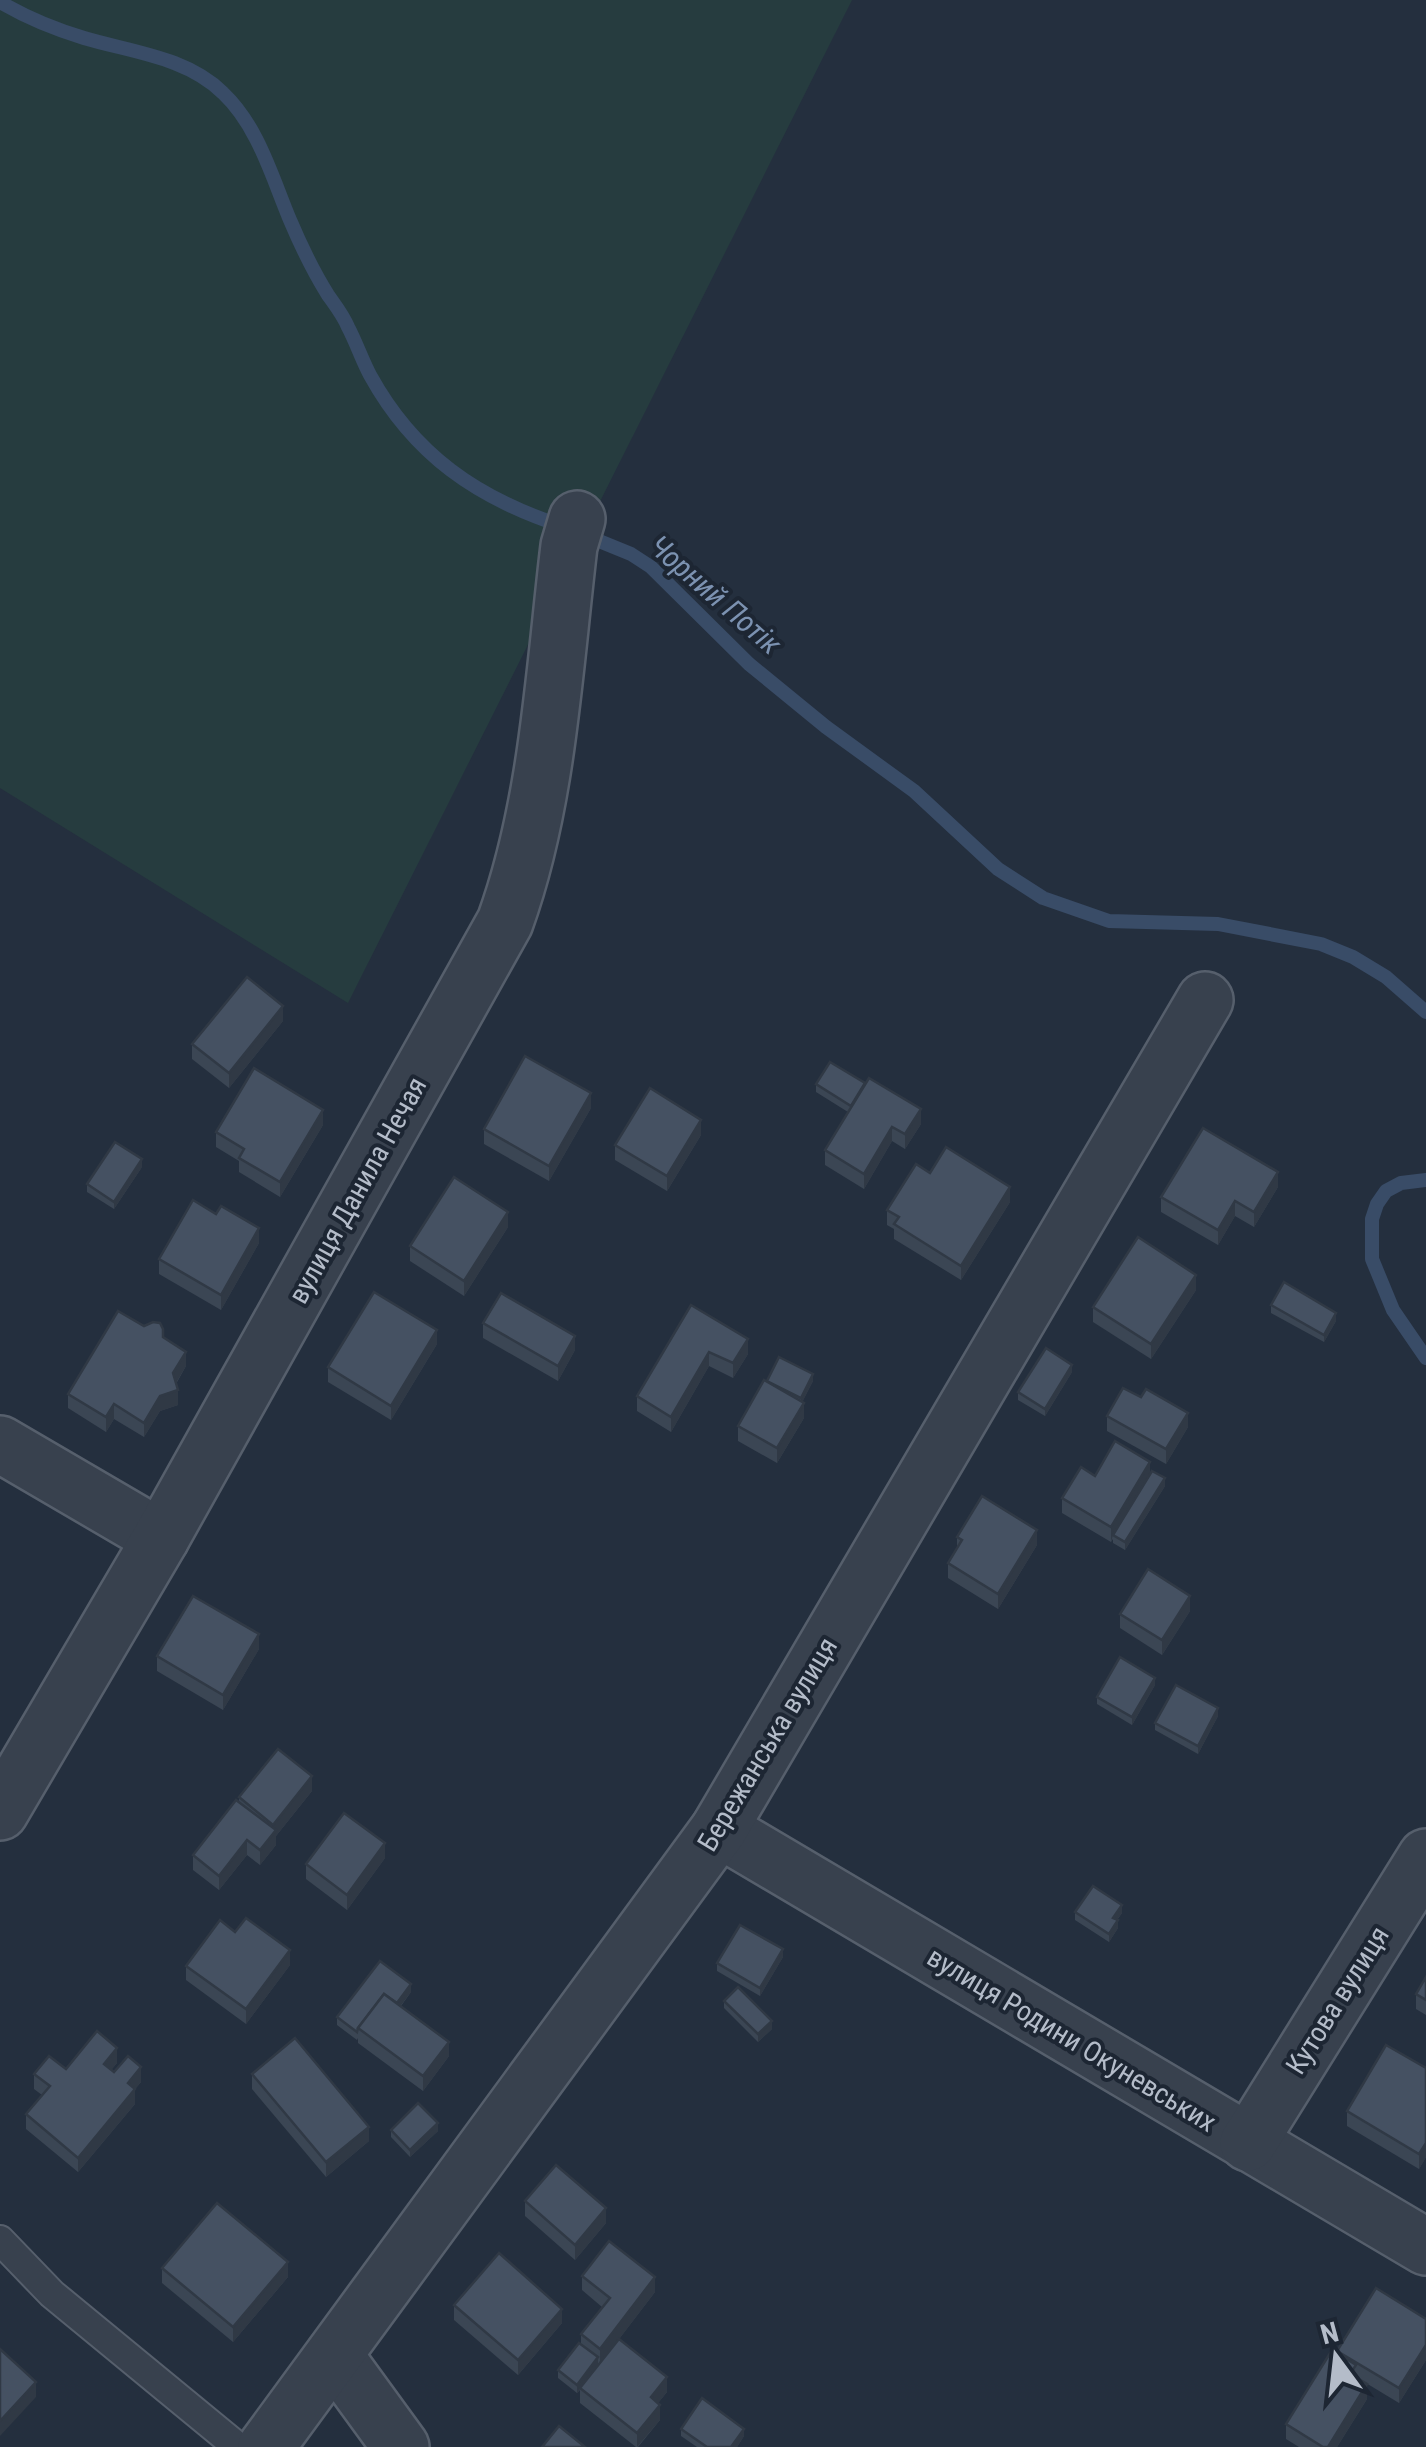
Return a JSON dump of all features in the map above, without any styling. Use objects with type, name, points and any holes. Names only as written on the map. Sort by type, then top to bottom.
[{"type":"street","name":"вулиця Данила Нечая","points":[[0,1812],[162,1538],[506,922],[522,869],[541,775],[573,533]]},
{"type":"street","name":"Бережанська вулиця","points":[[266,2447],[719,1829],[1205,1000]]},
{"type":"street","points":[[0,1444],[162,1538]]},
{"type":"street","name":"вулиця Родини Окуневських","points":[[719,1829],[1426,2247]]},
{"type":"street","name":"Кутова вулиця","points":[[1248,2143],[1426,1857]]},
{"type":"street","points":[[334,2354],[401,2447]]},
{"type":"lane","points":[[0,2240],[52,2294],[238,2447]]},
{"type":"green space","points":[[0,0],[852,0],[348,1003],[0,788]]},
{"type":"building","points":[[247,977],[283,1006],[229,1073],[192,1044]]},
{"type":"building","points":[[525,1056],[591,1093],[549,1166],[484,1129]]},
{"type":"building","points":[[830,1062],[865,1083],[851,1106],[816,1084]]},
{"type":"building","points":[[254,1068],[323,1110],[280,1182],[239,1158],[244,1149],[216,1132]]},
{"type":"building","points":[[869,1078],[921,1109],[905,1134],[892,1127],[864,1174],[825,1150]]},
{"type":"building","points":[[650,1088],[701,1120],[667,1176],[615,1145]]},
{"type":"building","points":[[1203,1128],[1278,1172],[1254,1212],[1235,1201],[1218,1230],[1161,1197]]},
{"type":"building","points":[[115,1142],[142,1159],[114,1202],[87,1184]]},
{"type":"building","points":[[946,1147],[1010,1187],[961,1266],[894,1224],[899,1217],[887,1210],[916,1164],[930,1173]]},
{"type":"building","points":[[454,1177],[508,1212],[464,1281],[410,1246]]},
{"type":"building","points":[[193,1200],[216,1214],[221,1206],[259,1228],[221,1295],[159,1259]]},
{"type":"building","points":[[1138,1237],[1196,1275],[1151,1344],[1093,1307]]},
{"type":"building","points":[[1284,1282],[1336,1313],[1324,1335],[1271,1305]]},
{"type":"building","points":[[374,1292],[437,1330],[391,1406],[328,1367]]},
{"type":"building","points":[[501,1293],[575,1336],[558,1366],[483,1323]]},
{"type":"building","points":[[691,1305],[748,1339],[733,1363],[709,1352],[671,1417],[637,1396]]},
{"type":"building","points":[[118,1311],[144,1326],[160,1323],[163,1337],[186,1352],[173,1373],[178,1390],[160,1396],[144,1423],[114,1404],[106,1417],[68,1394]]},
{"type":"building","points":[[1046,1348],[1072,1365],[1045,1409],[1018,1392]]},
{"type":"building","points":[[779,1357],[813,1374],[801,1398],[767,1381]]},
{"type":"building","points":[[764,1380],[804,1403],[777,1448],[738,1426]]},
{"type":"building","points":[[1123,1388],[1141,1397],[1146,1389],[1188,1413],[1166,1449],[1107,1416]]},
{"type":"building","points":[[1115,1441],[1150,1462],[1111,1527],[1062,1498],[1081,1467],[1095,1476]]},
{"type":"building","points":[[1152,1471],[1165,1478],[1125,1542],[1113,1535]]},
{"type":"building","points":[[982,1496],[1037,1530],[998,1594],[948,1563],[962,1540],[957,1537]]},
{"type":"building","points":[[1148,1569],[1190,1596],[1162,1640],[1120,1614]]},
{"type":"building","points":[[193,1596],[259,1634],[223,1695],[157,1656]]},
{"type":"building","points":[[1120,1657],[1155,1678],[1132,1717],[1097,1697]]},
{"type":"building","points":[[1176,1685],[1218,1708],[1198,1746],[1155,1723]]},
{"type":"building","points":[[278,1749],[312,1776],[273,1825],[239,1797]]},
{"type":"building","points":[[236,1800],[276,1830],[260,1850],[247,1840],[219,1876],[193,1855]]},
{"type":"building","points":[[344,1813],[385,1843],[347,1895],[306,1864]]},
{"type":"building","points":[[1093,1886],[1122,1905],[1109,1934],[1075,1912]]},
{"type":"building","points":[[246,1918],[290,1950],[246,2009],[186,1966],[220,1920],[235,1932]]},
{"type":"building","points":[[740,1925],[783,1949],[760,1988],[717,1963]]},
{"type":"building","points":[[380,1961],[411,1984],[397,2003],[384,1994],[357,2032],[337,2017]]},
{"type":"building","points":[[1426,1977],[1426,2000],[1416,1994]]},
{"type":"building","points":[[738,1987],[772,2021],[758,2034],[724,2001]]},
{"type":"building","points":[[384,1994],[449,2042],[423,2076],[358,2028]]},
{"type":"building","points":[[97,2031],[117,2048],[104,2064],[114,2072],[128,2056],[141,2067],[128,2083],[135,2089],[78,2158],[26,2114],[50,2086],[34,2074],[49,2056],[66,2069]]},
{"type":"building","points":[[295,2038],[369,2127],[326,2162],[252,2074]]},
{"type":"building","points":[[1386,2045],[1426,2068],[1426,2143],[1419,2154],[1347,2111]]},
{"type":"building","points":[[418,2103],[438,2123],[410,2150],[391,2130]]},
{"type":"building","points":[[556,2165],[606,2208],[575,2245],[525,2201]]},
{"type":"building","points":[[217,2203],[288,2262],[233,2327],[162,2268]]},
{"type":"building","points":[[609,2241],[655,2277],[600,2349],[581,2334],[610,2298],[582,2276]]},
{"type":"building","points":[[499,2253],[562,2309],[518,2360],[454,2305]]},
{"type":"building","points":[[1376,2288],[1426,2319],[1426,2345],[1399,2388],[1337,2351]]},
{"type":"building","points":[[619,2339],[667,2377],[651,2397],[660,2405],[637,2433],[580,2388]]},
{"type":"building","points":[[579,2343],[598,2357],[577,2385],[558,2370]]},
{"type":"building","points":[[0,2349],[36,2382],[0,2421]]},
{"type":"building","points":[[1332,2350],[1356,2365],[1350,2374],[1367,2384],[1328,2447],[1323,2447],[1286,2424]]},
{"type":"building","points":[[702,2398],[744,2429],[731,2447],[707,2447],[681,2429]]},
{"type":"building","points":[[559,2426],[585,2447],[542,2447]]},
{"type":"waterway","name":"Чорний Потік","points":[[0,2],[62,31],[176,63],[223,93],[255,136],[312,268],[344,318],[387,403],[428,451],[475,487],[562,526]]},
{"type":"waterway","name":"Чорний Потік","points":[[582,534],[631,554],[651,567],[749,664],[914,791],[998,869],[1043,898],[1109,921],[1218,924],[1321,944],[1386,977],[1426,1012]]},
{"type":"waterway","name":"Чорний Потік","points":[[1426,1180],[1401,1183],[1386,1191],[1372,1219],[1372,1259],[1393,1310],[1426,1358]]}]
